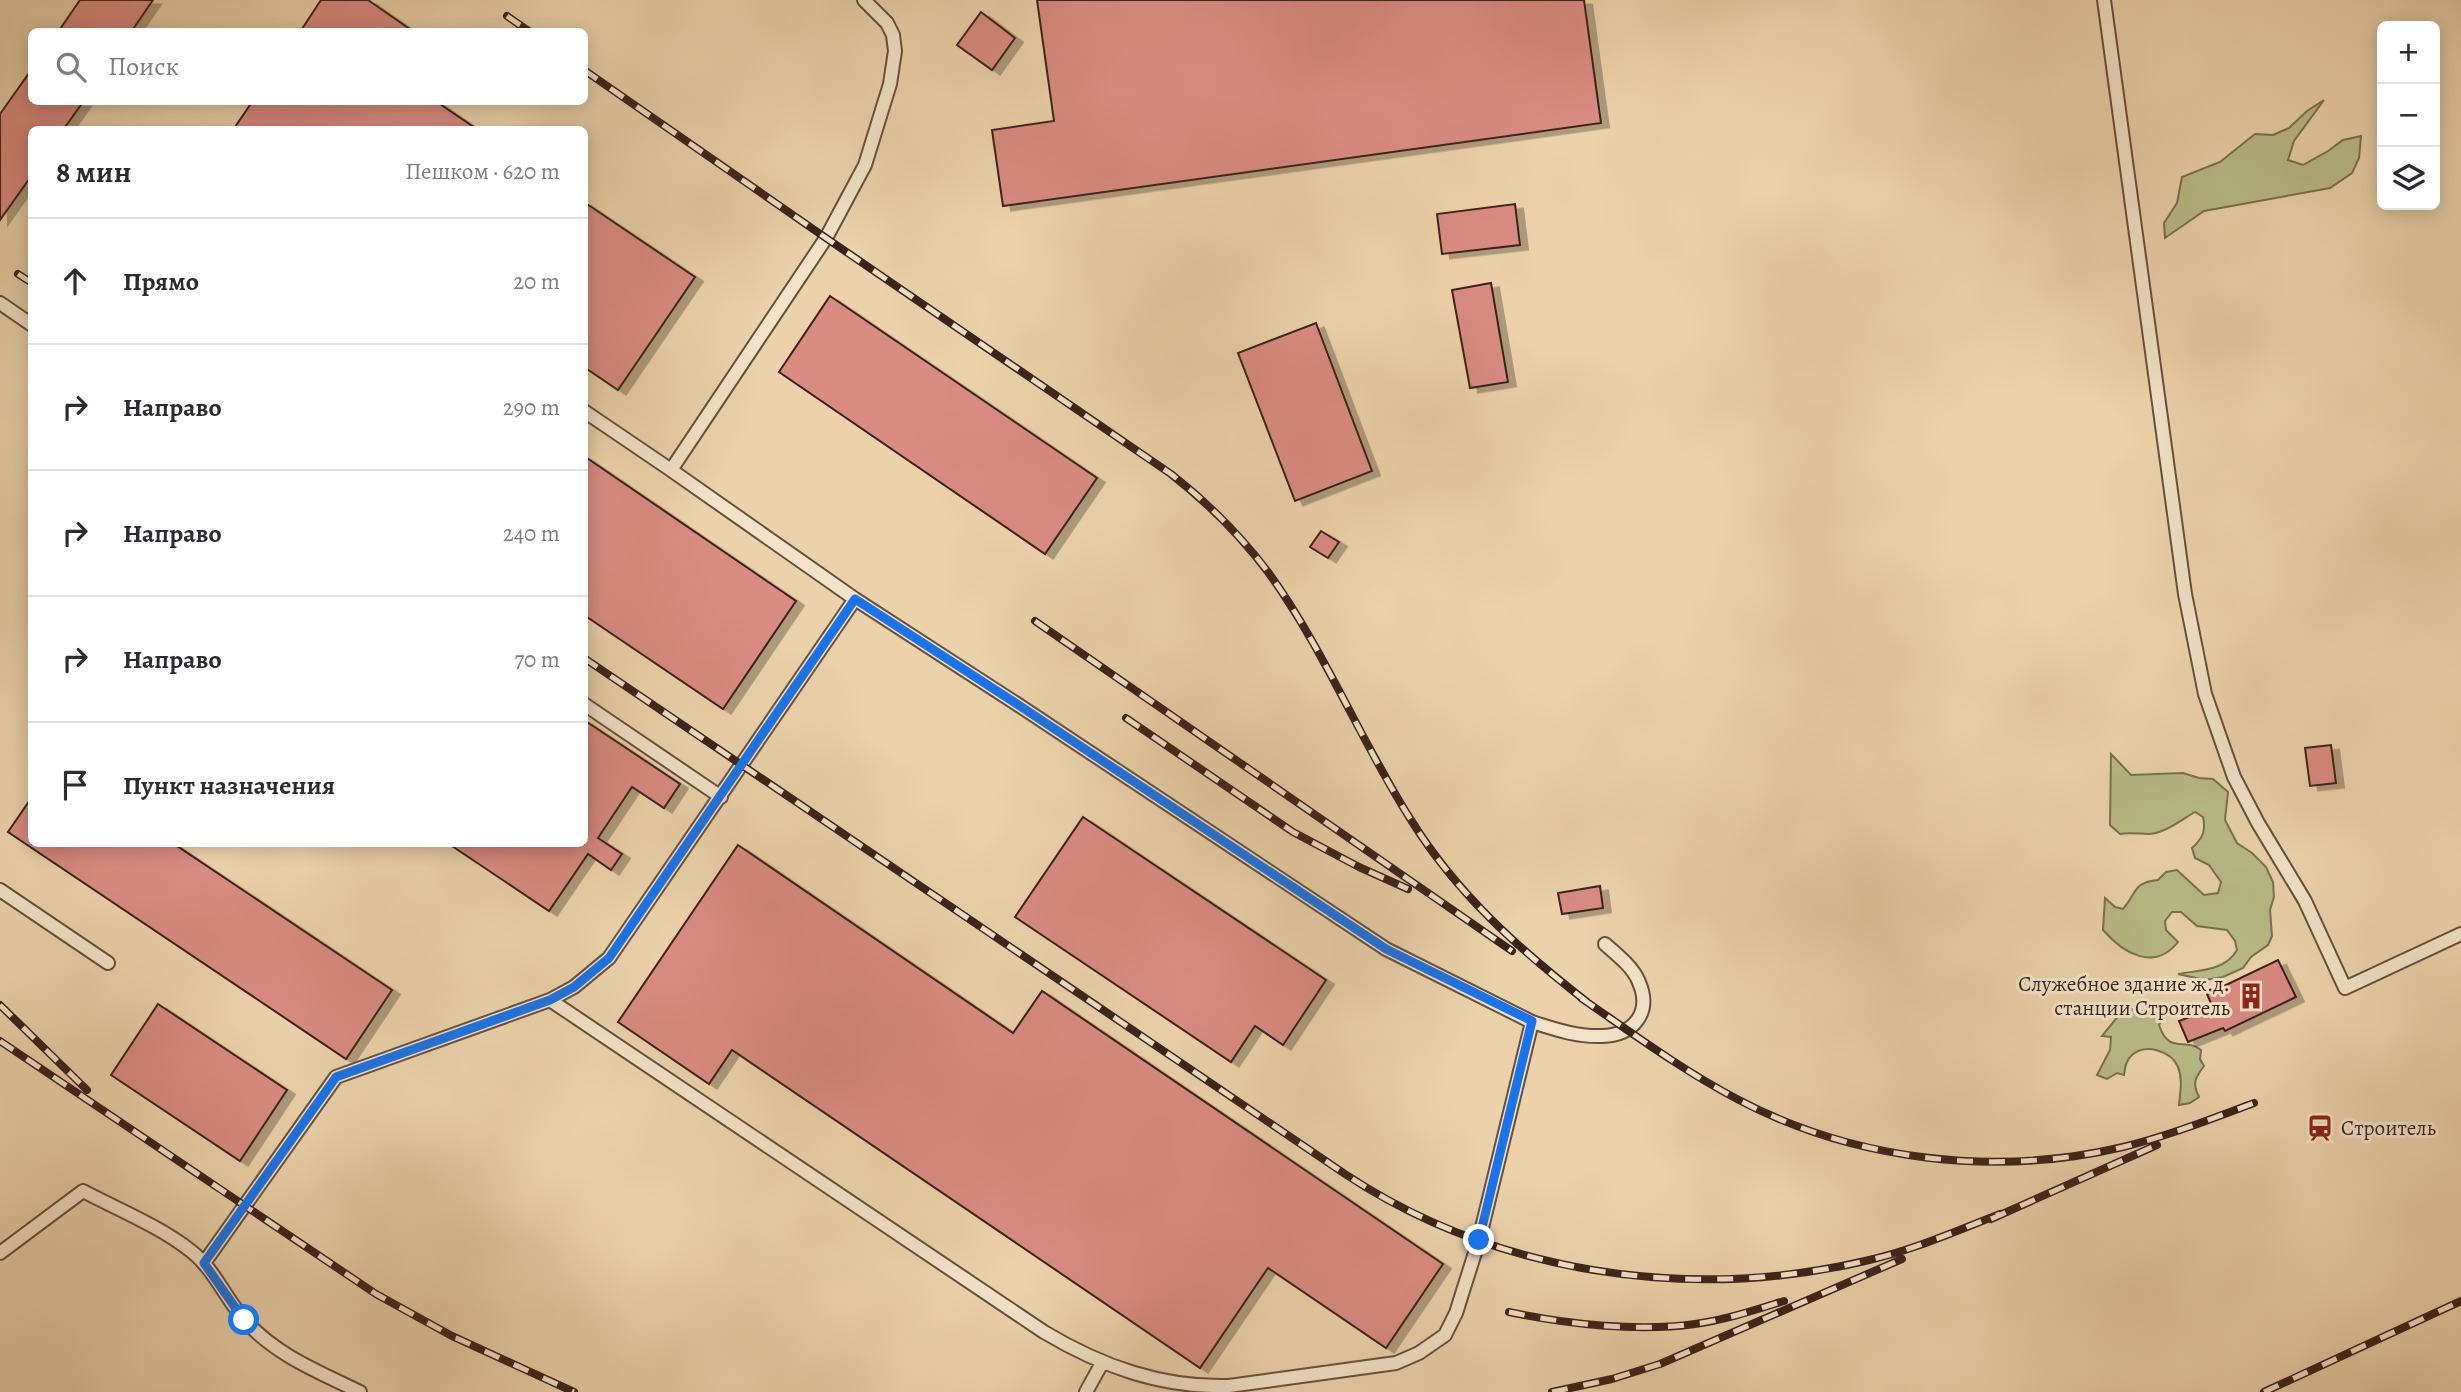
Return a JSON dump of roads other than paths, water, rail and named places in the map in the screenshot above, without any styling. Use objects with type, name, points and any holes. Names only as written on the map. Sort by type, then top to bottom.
[{"type":"lane","points":[[671,470],[826,239],[865,165],[890,84],[895,51],[893,35],[887,23],[864,0]]},
{"type":"lane","points":[[2104,0],[2185,594],[2205,694],[2234,778],[2305,901],[2346,988],[2461,934]]},
{"type":"lane","points":[[0,303],[28,322]]},
{"type":"lane","points":[[588,414],[855,599],[1032,713],[1386,949],[1532,1021],[1566,1033],[1599,1037],[1620,1033],[1637,1022],[1643,1005],[1638,981],[1605,944]]},
{"type":"lane","points":[[204,1263],[336,1077],[550,1000],[574,987],[609,958],[855,599]]},
{"type":"lane","points":[[588,707],[720,797]]},
{"type":"lane","points":[[0,890],[108,963]]},
{"type":"lane","points":[[550,1000],[1075,1351],[1152,1379],[1202,1387],[1229,1386],[1396,1363],[1434,1345],[1445,1335],[1452,1324],[1479,1240],[1532,1021]]},
{"type":"lane","points":[[0,1253],[83,1192],[179,1242],[204,1263],[244,1320],[268,1341],[297,1361],[360,1392]]},
{"type":"lane","points":[[1086,1392],[1102,1363]]},
{"type":"railway","points":[[507,16],[524,28]]},
{"type":"railway","points":[[588,73],[1171,474],[1211,508],[1257,558],[1288,601],[1393,790],[1448,872],[1514,941],[1587,1002]]},
{"type":"railway","points":[[18,274],[28,280]]},
{"type":"railway","points":[[1035,621],[1512,951]]},
{"type":"railway","points":[[588,661],[1345,1174],[1403,1208],[1465,1236],[1529,1256],[1596,1270],[1663,1278],[1731,1279],[1798,1273],[1882,1257],[2000,1214]]},
{"type":"railway","points":[[1126,718],[1293,832],[1408,889]]},
{"type":"railway","points":[[1581,998],[1697,1076],[1782,1120],[1829,1137],[1926,1158],[2025,1161],[2074,1156],[2156,1138],[2254,1103]]},
{"type":"railway","points":[[0,1005],[87,1090]]},
{"type":"railway","points":[[0,1041],[376,1294],[452,1336],[574,1392]]},
{"type":"railway","points":[[1991,1219],[2157,1145]]},
{"type":"railway","points":[[1552,1392],[1612,1379],[1660,1364],[1902,1259]]},
{"type":"railway","points":[[1509,1312],[1602,1326],[1649,1327],[1717,1320],[1784,1301]]},
{"type":"railway","points":[[2264,1392],[2461,1301]]},
{"type":"place","name":"Служебное здание ж.д. станции Строитель","points":[[2251,996]]},
{"type":"place","name":"Строитель","points":[[2320,1128]]}]
